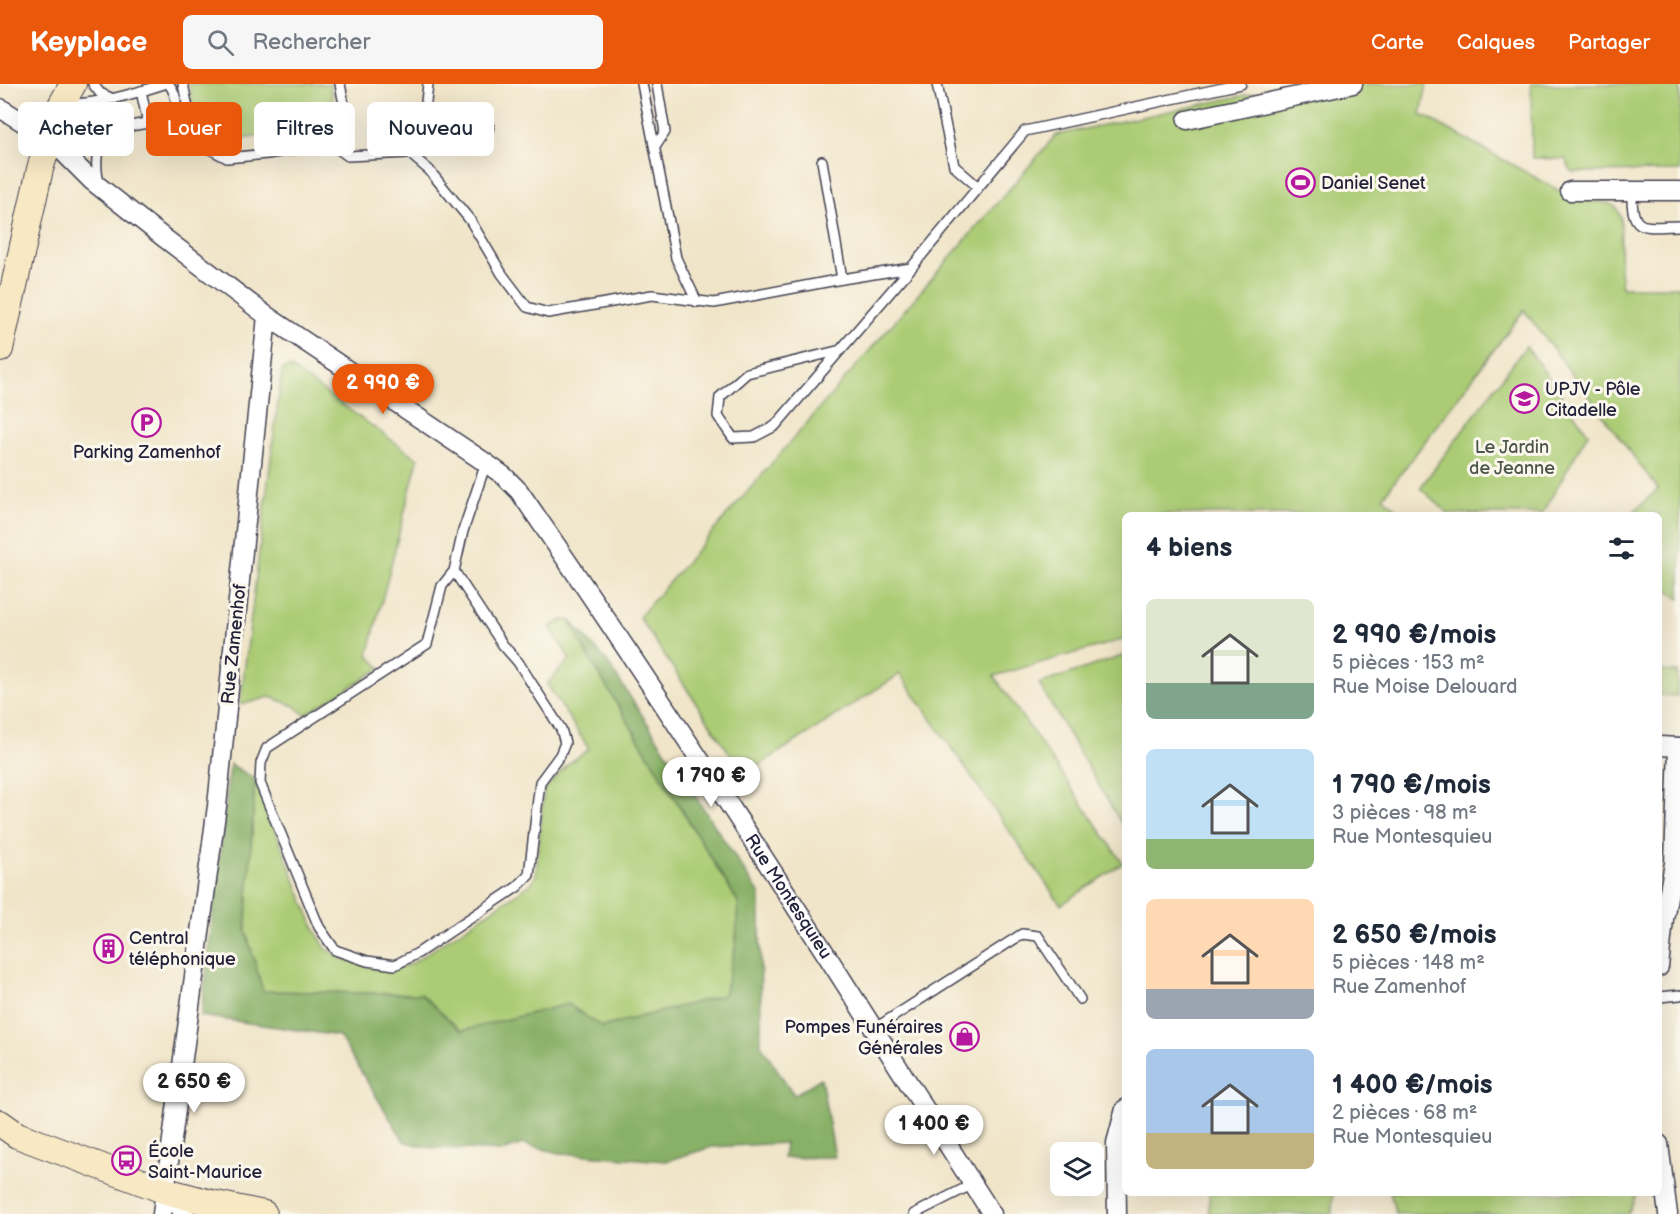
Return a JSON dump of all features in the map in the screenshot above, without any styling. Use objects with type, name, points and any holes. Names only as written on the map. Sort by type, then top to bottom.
[{"type":"street","points":[[1187,120],[1353,84]]},
{"type":"street","points":[[0,108],[18,119]]},
{"type":"street","points":[[0,349],[44,156]]},
{"type":"street","points":[[67,156],[96,184],[267,316]]},
{"type":"street","points":[[1570,191],[1680,191]]},
{"type":"street","name":"Rue Montesquieu","points":[[267,316],[486,463],[519,491],[623,642],[732,807],[992,1214]]},
{"type":"street","name":"Rue Zamenhof","points":[[164,1202],[220,778],[267,316]]},
{"type":"street","points":[[1662,746],[1679,747],[1674,863],[1664,890],[1672,921],[1662,956]]},
{"type":"street","points":[[1117,1214],[1116,1143],[1122,1120]]},
{"type":"street","points":[[0,1123],[17,1135],[164,1202],[185,1214]]},
{"type":"street","points":[[1662,1167],[1668,1214]]},
{"type":"street","points":[[164,1202],[220,1205],[264,1214]]},
{"type":"lane","points":[[93,84],[100,93],[111,98]]},
{"type":"lane","points":[[68,94],[75,104],[111,98],[164,84]]},
{"type":"lane","points":[[169,84],[174,91],[176,102]]},
{"type":"lane","points":[[183,84],[187,102]]},
{"type":"lane","points":[[340,84],[344,102]]},
{"type":"lane","points":[[426,102],[428,84]]},
{"type":"lane","points":[[642,84],[676,258],[697,302]]},
{"type":"lane","points":[[655,147],[665,132],[657,84]]},
{"type":"lane","points":[[937,84],[954,166],[977,186]]},
{"type":"lane","points":[[837,351],[747,373],[720,397],[718,416],[733,438],[754,437],[775,426],[1025,131],[1241,84]]},
{"type":"lane","points":[[141,91],[146,114]]},
{"type":"lane","points":[[224,156],[228,158],[254,155]]},
{"type":"lane","points":[[96,184],[97,156]]},
{"type":"lane","points":[[413,156],[429,170],[470,220],[502,274],[527,307],[548,313],[652,295],[714,303],[911,268]]},
{"type":"lane","points":[[822,161],[842,279]]},
{"type":"lane","points":[[1632,191],[1631,212],[1635,220],[1644,226],[1680,226]]},
{"type":"lane","points":[[454,571],[503,645],[518,662],[561,729],[565,743],[560,755],[540,782],[529,875],[517,887],[418,953],[394,965],[367,961],[335,950],[319,927],[260,783],[261,763],[267,748],[427,644],[442,586],[454,571],[463,531],[486,463]]},
{"type":"lane","points":[[874,1029],[1022,934],[1038,936],[1080,999]]},
{"type":"lane","points":[[1662,997],[1680,995]]},
{"type":"lane","points":[[914,1214],[973,1184]]},
{"type":"green space","points":[[189,84],[330,84],[333,101],[254,102],[254,137],[242,139],[242,102],[192,102]]},
{"type":"green space","points":[[1299,84],[1427,84],[1421,114],[1567,195],[1609,203],[1617,208],[1621,218],[1622,287],[1680,287],[1680,599],[1662,585],[1662,512],[1633,512],[1658,489],[1524,310],[1383,497],[1401,512],[1122,512],[1122,640],[994,676],[1122,862],[1061,905],[900,674],[744,775],[639,617],[1056,135]]},
{"type":"green space","points":[[1531,84],[1680,84],[1680,171],[1572,172],[1565,159],[1532,158]]},
{"type":"green space","name":"Le Jardin de Jeanne","points":[[1526,346],[1588,433],[1543,512],[1447,512],[1420,488]]},
{"type":"green space","points":[[290,367],[418,459],[368,655],[381,668],[305,715],[295,706],[270,697],[240,705],[282,370]]},
{"type":"green space","points":[[562,620],[570,620],[586,653],[738,902],[736,944],[724,995],[601,1027],[568,1004],[461,1031],[421,994],[262,991],[246,931],[255,779],[315,930],[326,949],[343,959],[390,971],[411,964],[531,884],[536,875],[544,790],[568,764],[589,749],[547,684],[570,659],[550,627]]},
{"type":"green space","points":[[570,620],[606,660],[760,895],[761,1045],[794,1095],[821,1078],[835,1157],[783,1158],[785,1143],[712,1147],[666,1161],[559,1153],[523,1144],[502,1151],[425,1147],[404,1141],[339,1036],[201,1016],[230,764],[255,779],[246,931],[263,991],[421,994],[461,1031],[568,1004],[602,1027],[724,995],[736,944],[738,902],[586,653]]},
{"type":"green space","points":[[1122,656],[1122,825],[1039,684]]},
{"type":"green space","points":[[1662,671],[1678,672],[1677,696],[1662,695]]},
{"type":"green space","points":[[1209,1196],[1333,1196],[1332,1214],[1209,1214]]},
{"type":"green space","points":[[1391,1196],[1636,1196],[1628,1214],[1396,1214]]},
{"type":"place","name":"Daniel Senet","points":[[1300,183]]},
{"type":"place","name":"UPJV - Pôle Citadelle","points":[[1524,399]]},
{"type":"place","name":"Parking Zamenhof","points":[[147,423]]},
{"type":"place","name":"Central téléphonique","points":[[108,948]]},
{"type":"place","name":"Pompes Funéraires Générales","points":[[964,1037]]},
{"type":"place","name":"École Saint-Maurice","points":[[127,1161]]}]
